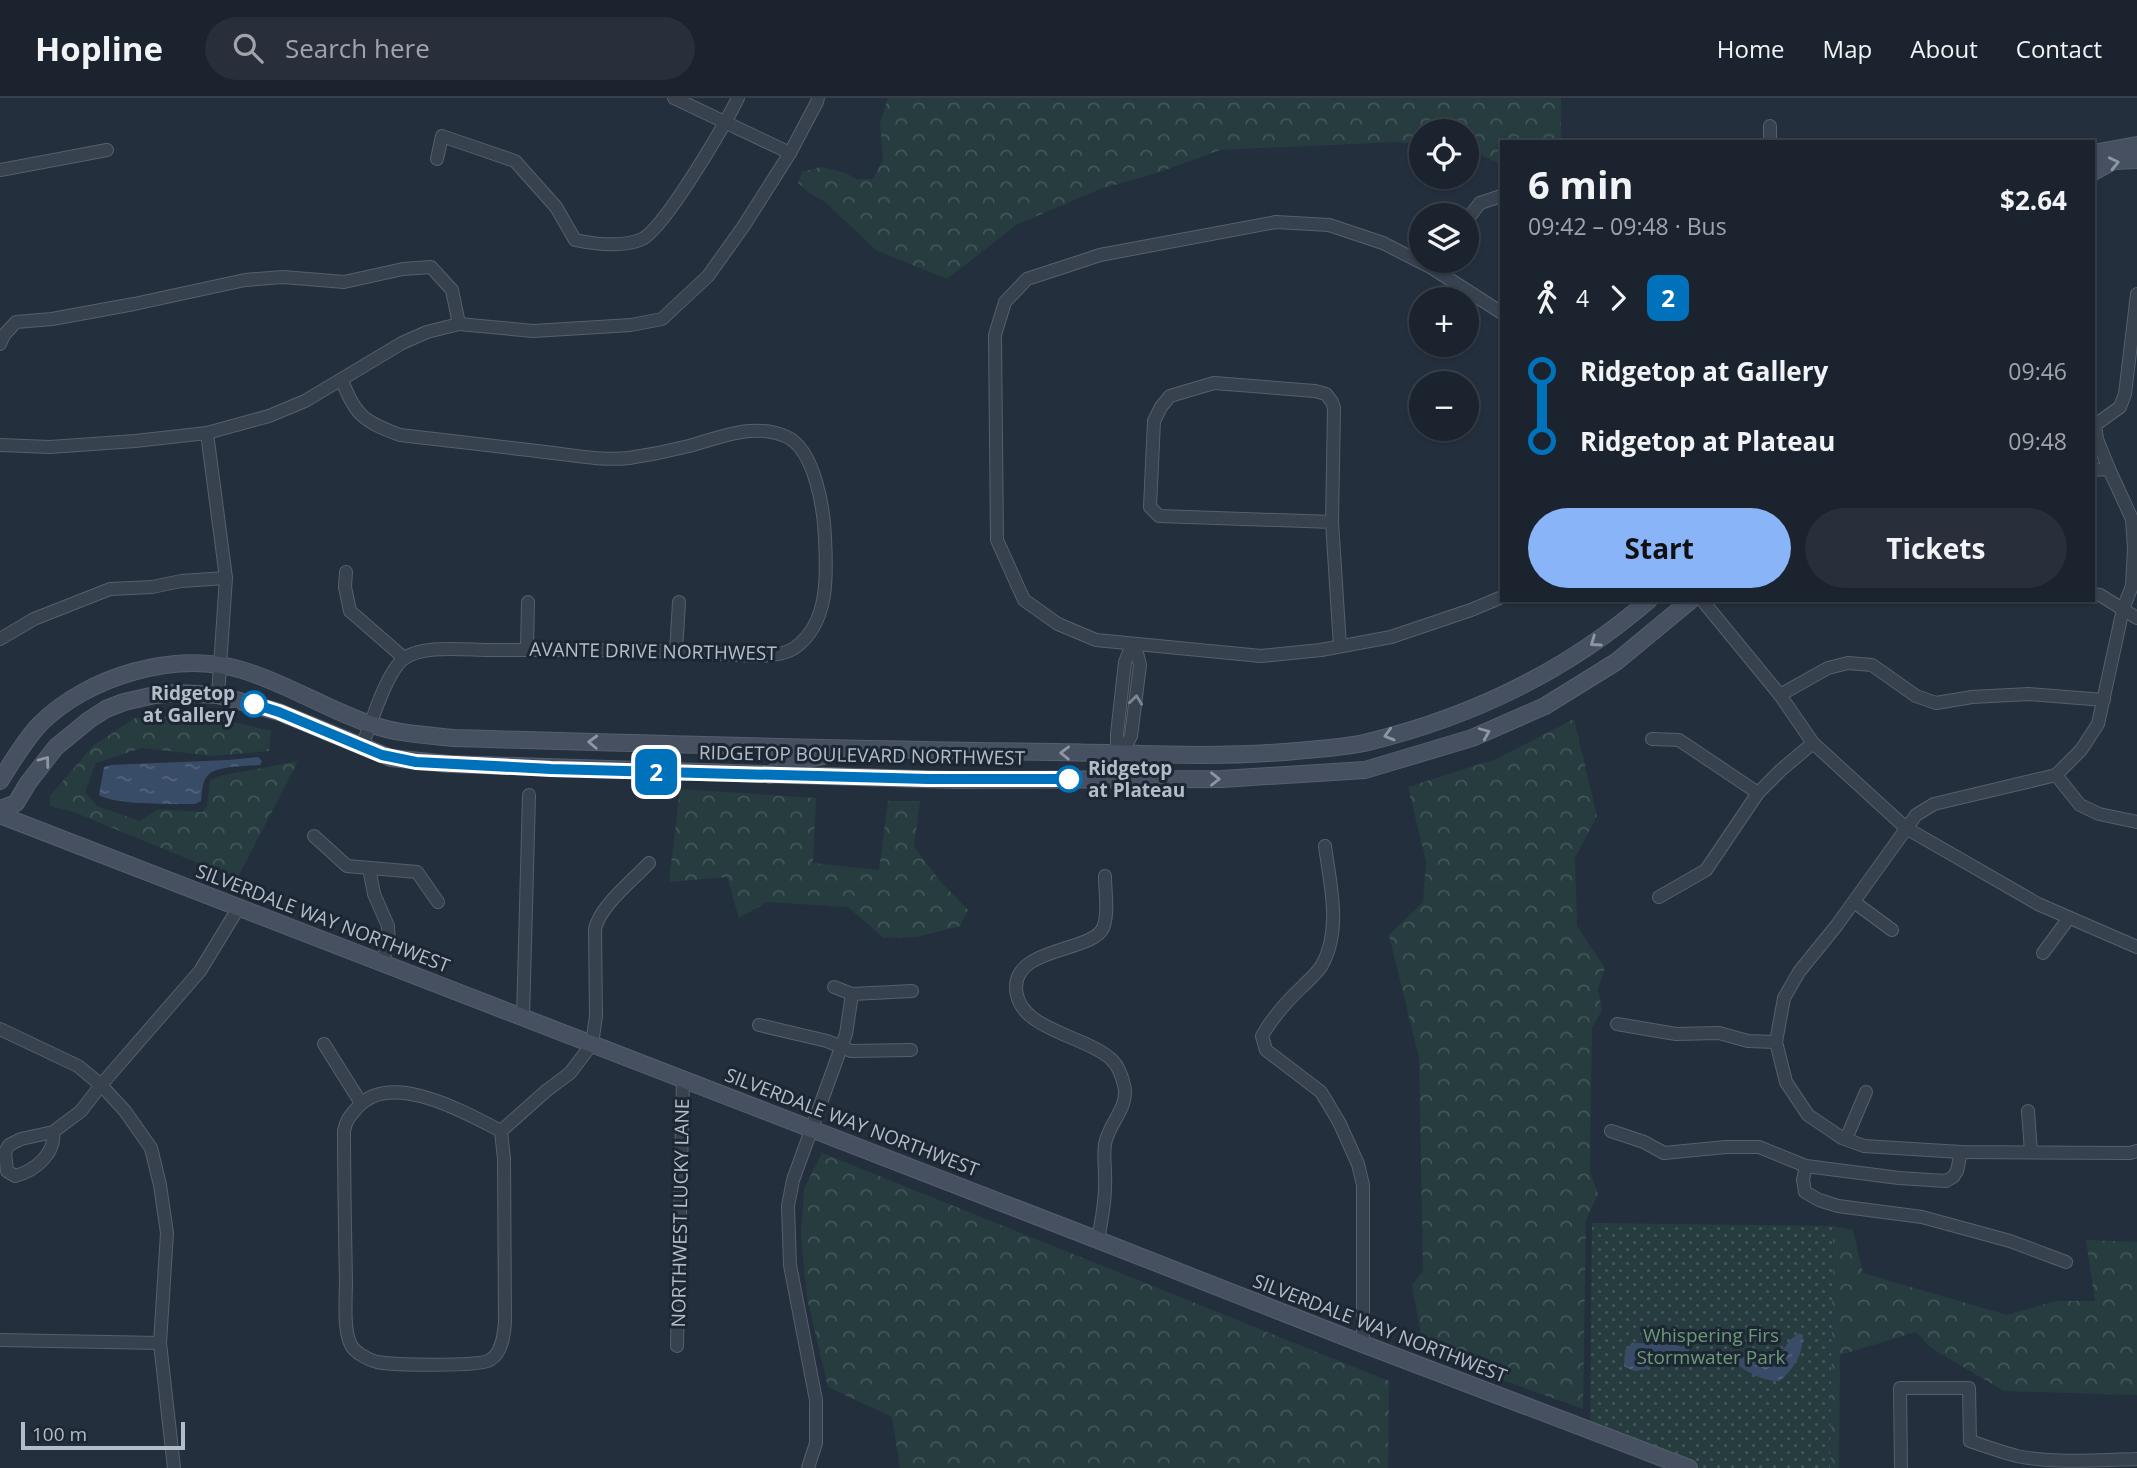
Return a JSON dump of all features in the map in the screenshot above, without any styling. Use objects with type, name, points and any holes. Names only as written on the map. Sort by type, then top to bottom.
[{"type":"main road","points":[[2095,153],[2137,145]]},
{"type":"main road","points":[[2095,171],[2113,161],[2137,160]]},
{"type":"main road","name":"RIDGETOP BOULEVARD NORTHWEST","points":[[0,781],[38,726],[63,705],[96,684],[126,673],[185,664],[240,669],[371,724],[394,731],[454,738],[874,750],[1228,755],[1311,750],[1362,743],[1447,719],[1519,688],[1594,644],[1646,602]]},
{"type":"main road","name":"RIDGETOP BOULEVARD NORTHWEST","points":[[0,809],[16,803],[56,747],[106,709],[139,697],[176,693],[218,695],[279,712],[391,758],[416,762],[551,769],[954,780],[1222,779],[1365,771],[1472,738],[1545,706],[1616,662],[1689,602]]},
{"type":"main road","points":[[770,775],[790,761],[874,750]]},
{"type":"main road","name":"SILVERDALE WAY NORTHWEST","points":[[0,815],[1689,1468]]},
{"type":"street","points":[[674,98],[790,153]]},
{"type":"street","points":[[437,159],[442,136],[515,160],[556,207],[575,240],[596,245],[641,240],[659,223],[726,122],[738,98]]},
{"type":"street","points":[[0,445],[50,447],[207,433],[269,416],[305,401],[402,343],[427,332],[459,324],[533,331],[631,325],[662,319],[708,276],[743,227],[790,153],[818,98]]},
{"type":"street","points":[[1770,126],[1770,140]]},
{"type":"street","points":[[0,170],[107,150]]},
{"type":"street","points":[[1479,204],[1500,196]]},
{"type":"street","points":[[1409,254],[1329,225],[1276,222],[1100,255],[1027,279],[1005,302],[995,335],[997,540],[1024,600],[1058,624],[1096,640],[1135,645],[1261,656],[1321,650],[1391,638],[1500,598]]},
{"type":"street","points":[[0,344],[16,322],[52,319],[134,304],[245,280],[283,277],[344,282],[403,269],[431,267],[452,290],[459,324]]},
{"type":"street","points":[[1446,273],[1500,312]]},
{"type":"street","points":[[2095,425],[2131,396],[2137,294]]},
{"type":"street","name":"AVANTE DRIVE NORTHWEST","points":[[342,380],[351,405],[374,426],[400,435],[609,459],[661,452],[744,431],[774,433],[795,442],[804,453],[813,471],[821,503],[825,533],[825,589],[821,608],[806,637],[786,653],[735,656],[676,652],[449,648],[404,658]]},
{"type":"street","points":[[1332,522],[1159,516],[1150,507],[1154,421],[1161,407],[1170,396],[1214,383],[1315,391],[1325,394],[1332,402],[1332,522],[1340,646]]},
{"type":"street","points":[[2095,430],[2132,519],[2134,548],[2132,586],[2123,609],[2098,724],[2081,750],[2056,775],[1934,804],[1916,816],[1837,925],[1798,972],[1784,998],[1776,1042],[1786,1082],[1808,1115],[1846,1139],[1864,1146],[1961,1152],[2137,1151]]},
{"type":"street","points":[[207,433],[226,578],[218,695]]},
{"type":"street","points":[[2095,470],[2109,469]]},
{"type":"street","points":[[345,572],[350,611],[404,658],[393,671],[362,746]]},
{"type":"street","points":[[0,639],[34,619],[110,589],[226,578]]},
{"type":"street","points":[[2095,594],[2137,618]]},
{"type":"street","points":[[527,649],[528,602]]},
{"type":"street","points":[[676,652],[679,602]]},
{"type":"street","points":[[1704,602],[1780,695],[1813,743],[1906,828],[2038,904],[2137,947]]},
{"type":"street","points":[[1122,779],[1122,753],[1131,736],[1140,665],[1135,645]]},
{"type":"street","points":[[1780,695],[1828,668],[1848,663],[1872,665],[1916,696],[1936,703],[1972,697],[2029,694],[2104,700]]},
{"type":"street","points":[[1651,738],[1679,740],[1758,793]]},
{"type":"street","points":[[1659,897],[1706,870],[1758,793],[1813,743]]},
{"type":"street","points":[[2056,775],[2080,806],[2099,814],[2137,822]]},
{"type":"street","points":[[523,1018],[528,795]]},
{"type":"street","points":[[314,836],[347,866],[417,872],[438,902]]},
{"type":"street","points":[[1325,846],[1332,898],[1333,933],[1322,966],[1283,1007],[1262,1035],[1266,1050],[1321,1093],[1339,1122],[1358,1164],[1363,1185],[1363,1344]]},
{"type":"street","points":[[500,1131],[570,1073],[592,1044],[596,1016],[597,922],[649,863]]},
{"type":"street","points":[[369,868],[374,894],[388,926],[389,944],[381,963]]},
{"type":"street","points":[[1098,1240],[1105,1203],[1105,1142],[1122,1107],[1125,1087],[1114,1062],[1099,1050],[1053,1030],[1026,1013],[1017,998],[1015,985],[1022,969],[1037,959],[1073,944],[1094,939],[1101,931],[1106,919],[1105,876]]},
{"type":"street","points":[[1854,902],[1892,930]]},
{"type":"street","points":[[52,1132],[52,1148],[35,1167],[15,1176],[6,1171],[5,1152],[9,1145],[21,1139],[52,1132],[81,1111],[200,971],[239,908]]},
{"type":"street","points":[[2043,953],[2069,918]]},
{"type":"street","points":[[834,987],[852,994],[912,991]]},
{"type":"street","points":[[808,1468],[816,1443],[816,1400],[790,1265],[788,1206],[793,1180],[810,1128],[841,1047],[852,994]]},
{"type":"street","points":[[759,1024],[828,1041],[851,1051],[911,1050]]},
{"type":"street","points":[[1617,1024],[1676,1034],[1718,1033],[1748,1041],[1776,1042]]},
{"type":"street","points":[[0,1029],[78,1066],[101,1085],[125,1111],[151,1148],[167,1233],[160,1343],[174,1468]]},
{"type":"street","points":[[324,1044],[361,1103]]},
{"type":"street","name":"NORTHWEST LUCKY LANE","points":[[677,1346],[683,1079]]},
{"type":"street","points":[[1846,1139],[1866,1092]]},
{"type":"street","points":[[382,1093],[407,1093],[458,1109],[500,1131],[504,1159],[505,1322],[504,1337],[498,1351],[489,1360],[480,1363],[435,1365],[377,1362],[359,1353],[351,1346],[346,1315],[345,1121],[361,1103],[382,1093]]},
{"type":"street","points":[[2028,1111],[2031,1152]]},
{"type":"street","points":[[1611,1131],[1644,1142],[1664,1153],[1759,1147],[1806,1166],[1946,1181],[1957,1171],[1961,1152]]},
{"type":"street","points":[[1806,1166],[1805,1192],[1819,1200],[1838,1206],[1922,1217],[2010,1241],[2066,1262]]},
{"type":"street","points":[[0,1339],[160,1343]]},
{"type":"street","points":[[1901,1468],[1900,1388],[1969,1388],[1970,1441],[2017,1456],[2076,1465],[2086,1460],[2137,1460]]},
{"type":"green space","points":[[888,98],[1561,98],[1561,140],[1500,140],[1500,164],[1479,154],[1479,119],[1409,119],[1409,143],[1220,150],[1154,174],[1100,189],[1016,225],[947,279],[876,250],[825,202],[798,183],[802,172],[821,167],[843,172],[857,179],[873,179],[883,160],[880,123]]},
{"type":"green space","points":[[203,715],[271,731],[269,751],[214,756],[142,748],[96,763],[85,792],[97,806],[140,821],[158,809],[202,812],[207,806],[210,780],[298,761],[237,879],[71,811],[50,806],[50,796],[93,746],[135,718]]},
{"type":"green space","points":[[1574,719],[1597,816],[1575,858],[1577,926],[1605,968],[1598,989],[1602,1010],[1592,1028],[1590,1172],[1598,1194],[1586,1220],[1583,1409],[1424,1352],[1412,1285],[1423,1271],[1419,1058],[1389,935],[1423,902],[1426,861],[1408,787],[1496,759]]},
{"type":"green space","points":[[680,789],[816,798],[813,863],[879,870],[888,801],[920,801],[914,847],[941,882],[968,910],[960,926],[916,937],[884,938],[848,907],[767,902],[739,918],[727,877],[669,882]]},
{"type":"green space","points":[[822,1153],[1389,1381],[1388,1468],[900,1468],[892,1417],[828,1387],[807,1298],[801,1236],[804,1189]]},
{"type":"green space","name":"Whispering Firs Stormwater Park","points":[[1592,1223],[1833,1226],[1830,1468],[1688,1468],[1590,1431]]},
{"type":"green space","points":[[1833,1226],[1853,1230],[1863,1273],[2007,1315],[2056,1301],[2095,1301],[2086,1240],[2137,1242],[2137,1395],[2004,1391],[1931,1348],[1916,1332],[1840,1355],[1839,1468],[1830,1468]]},
{"type":"water","points":[[258,757],[262,761],[260,765],[213,771],[204,783],[201,801],[195,804],[118,801],[99,795],[104,767],[111,765]]},
{"type":"water","points":[[1799,1333],[1803,1335],[1803,1342],[1799,1355],[1780,1381],[1758,1377],[1726,1356],[1726,1352],[1730,1351],[1753,1359],[1778,1357],[1790,1340]]},
{"type":"water","points":[[1632,1343],[1672,1344],[1689,1349],[1688,1352],[1647,1369],[1634,1371],[1624,1366],[1625,1351]]},
{"type":"bus line","name":"2","points":[[254,704],[382,755],[416,762],[551,769],[954,780],[1069,779]]},
{"type":"place","name":"Ridgetop at Gallery","points":[[254,704]]},
{"type":"place","name":"Ridgetop at Plateau","points":[[1069,779]]}]
